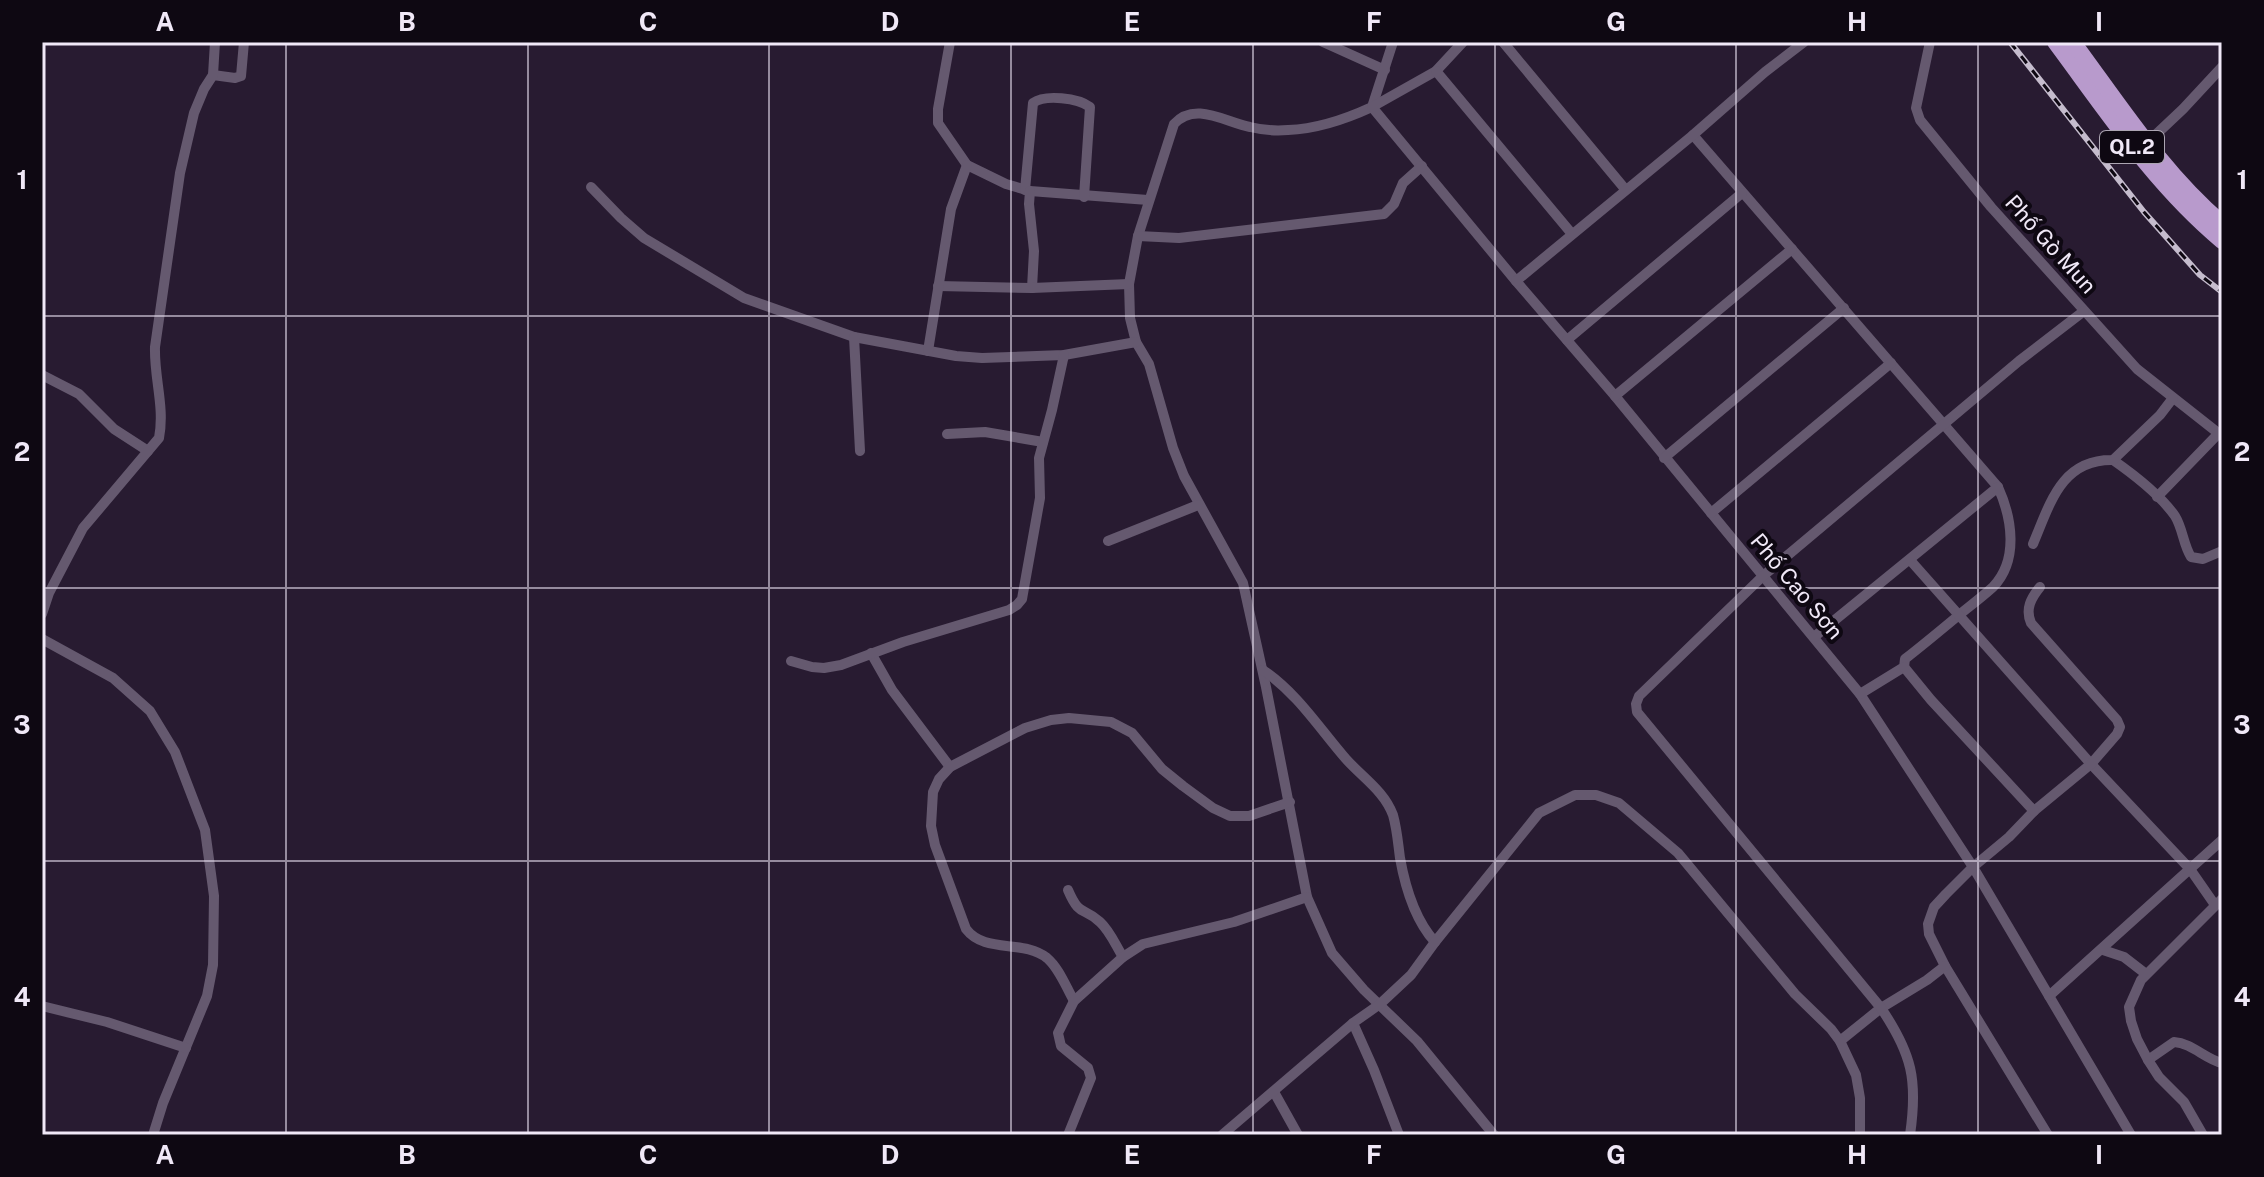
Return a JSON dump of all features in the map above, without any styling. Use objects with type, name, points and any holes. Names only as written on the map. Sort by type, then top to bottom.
[{"type":"highway","name":"QL.2","points":[[2055,42],[2155,176],[2193,217],[2222,241]]},
{"type":"highway","name":"QL.2","points":[[2073,42],[2167,168],[2222,223]]},
{"type":"street","points":[[42,614],[49,593],[78,536],[159,438],[162,423],[155,347],[180,173],[194,113],[213,75],[215,42]]},
{"type":"street","points":[[213,75],[241,76],[244,42]]},
{"type":"street","points":[[950,42],[938,123],[967,165],[1028,191],[1148,200]]},
{"type":"street","points":[[1323,42],[1385,70]]},
{"type":"street","points":[[1372,107],[1393,42]]},
{"type":"street","points":[[1463,42],[1436,71],[1350,118],[1290,130],[1249,127],[1193,112],[1182,116],[1174,124],[1138,236],[1129,284],[1129,309],[1136,342],[1149,364],[1173,448],[1198,505],[1243,583],[1307,897],[1332,953],[1364,990],[1417,1041],[1494,1135]]},
{"type":"street","points":[[1503,42],[1625,189]]},
{"type":"street","points":[[1516,281],[1804,42]]},
{"type":"street","name":"Phố Gò Mun","points":[[1930,42],[1916,108],[1920,120],[1991,207],[2137,369],[2220,435]]},
{"type":"street","points":[[2148,142],[2222,67]]},
{"type":"street","points":[[1436,71],[1572,234]]},
{"type":"street","points":[[1032,288],[1034,251],[1028,191],[1033,103],[1039,99],[1085,103],[1090,107],[1084,197]]},
{"type":"street","name":"Phố Cao Sơn","points":[[1372,107],[1860,694],[1973,867],[2131,1135]]},
{"type":"street","points":[[1693,135],[1998,487],[2010,521],[2011,549],[2006,568],[1994,586],[1905,659],[1904,667],[2034,811]]},
{"type":"street","points":[[928,351],[951,209],[967,165]]},
{"type":"street","points":[[1138,236],[1179,238],[1384,214],[1394,204],[1403,183],[1422,166]]},
{"type":"street","points":[[591,187],[644,238],[744,298],[854,337],[982,358],[1064,355],[1136,342]]},
{"type":"street","points":[[1567,340],[1742,193]]},
{"type":"street","points":[[1615,396],[1792,249]]},
{"type":"street","points":[[938,286],[1032,288],[1129,284]]},
{"type":"street","points":[[1664,458],[1844,308]]},
{"type":"street","points":[[1910,1135],[1915,1104],[1910,1064],[1898,1034],[1881,1008],[1637,712],[1636,704],[1639,696],[1763,576],[2052,333],[2084,311]]},
{"type":"street","points":[[854,337],[860,451]]},
{"type":"street","points":[[791,661],[824,668],[841,665],[1017,605],[1022,599],[1040,498],[1038,469],[1043,442],[1064,355]]},
{"type":"street","points":[[1711,513],[1891,363]]},
{"type":"street","points":[[42,375],[79,394],[114,429],[148,451]]},
{"type":"street","points":[[2113,460],[2160,415],[2173,398]]},
{"type":"street","points":[[947,434],[985,432],[1043,442]]},
{"type":"street","points":[[2157,497],[2220,435]]},
{"type":"street","points":[[2033,544],[2059,486],[2083,465],[2113,460],[2134,475],[2174,515],[2191,557],[2203,559],[2222,551]]},
{"type":"street","points":[[1814,637],[1998,487]]},
{"type":"street","points":[[1108,541],[1198,505]]},
{"type":"street","points":[[1910,560],[2218,902],[2146,974],[2129,1007],[2137,1039],[2148,1060],[2159,1077],[2184,1102],[2203,1135]]},
{"type":"street","points":[[2040,587],[2031,598],[2027,614],[2031,623],[2120,727],[2091,764],[2034,811],[1934,907],[1928,924],[1929,934],[1945,966],[2048,1135]]},
{"type":"street","points":[[42,639],[113,678],[150,711],[175,752],[205,830],[214,896],[213,965],[207,996],[153,1135]]},
{"type":"street","points":[[871,653],[892,690],[950,767]]},
{"type":"street","points":[[1860,694],[1904,667]]},
{"type":"street","points":[[1263,670],[1293,694],[1386,802],[1397,832],[1408,892],[1435,942]]},
{"type":"street","points":[[1074,1001],[1047,959],[1025,949],[972,938],[966,929],[931,826],[933,792],[950,767],[1025,728],[1051,720],[1085,718],[1111,722],[1132,733],[1162,769],[1213,808],[1230,816],[1249,816],[1290,802]]},
{"type":"street","points":[[1222,1135],[1411,975],[1539,813],[1575,795],[1596,795],[1619,803],[1678,853],[1795,994],[1840,1041],[1856,1075],[1860,1098],[1860,1135]]},
{"type":"street","points":[[2049,996],[2222,840]]},
{"type":"street","points":[[1068,890],[1079,911],[1105,926],[1123,957]]},
{"type":"street","points":[[1068,1135],[1091,1078],[1088,1068],[1058,1040],[1058,1033],[1074,1001],[1123,957],[1143,944],[1234,922],[1307,897]]},
{"type":"street","points":[[2103,950],[2124,957],[2146,974]]},
{"type":"street","points":[[1840,1041],[1881,1008],[1945,966]]},
{"type":"street","points":[[42,1006],[114,1024],[186,1048]]},
{"type":"street","points":[[1353,1023],[1399,1135]]},
{"type":"street","points":[[2148,1060],[2174,1042],[2179,1042],[2210,1060],[2222,1063]]},
{"type":"street","points":[[1274,1092],[1298,1135]]},
{"type":"railway","points":[[2010,42],[2144,212],[2200,275],[2222,292]]}]
